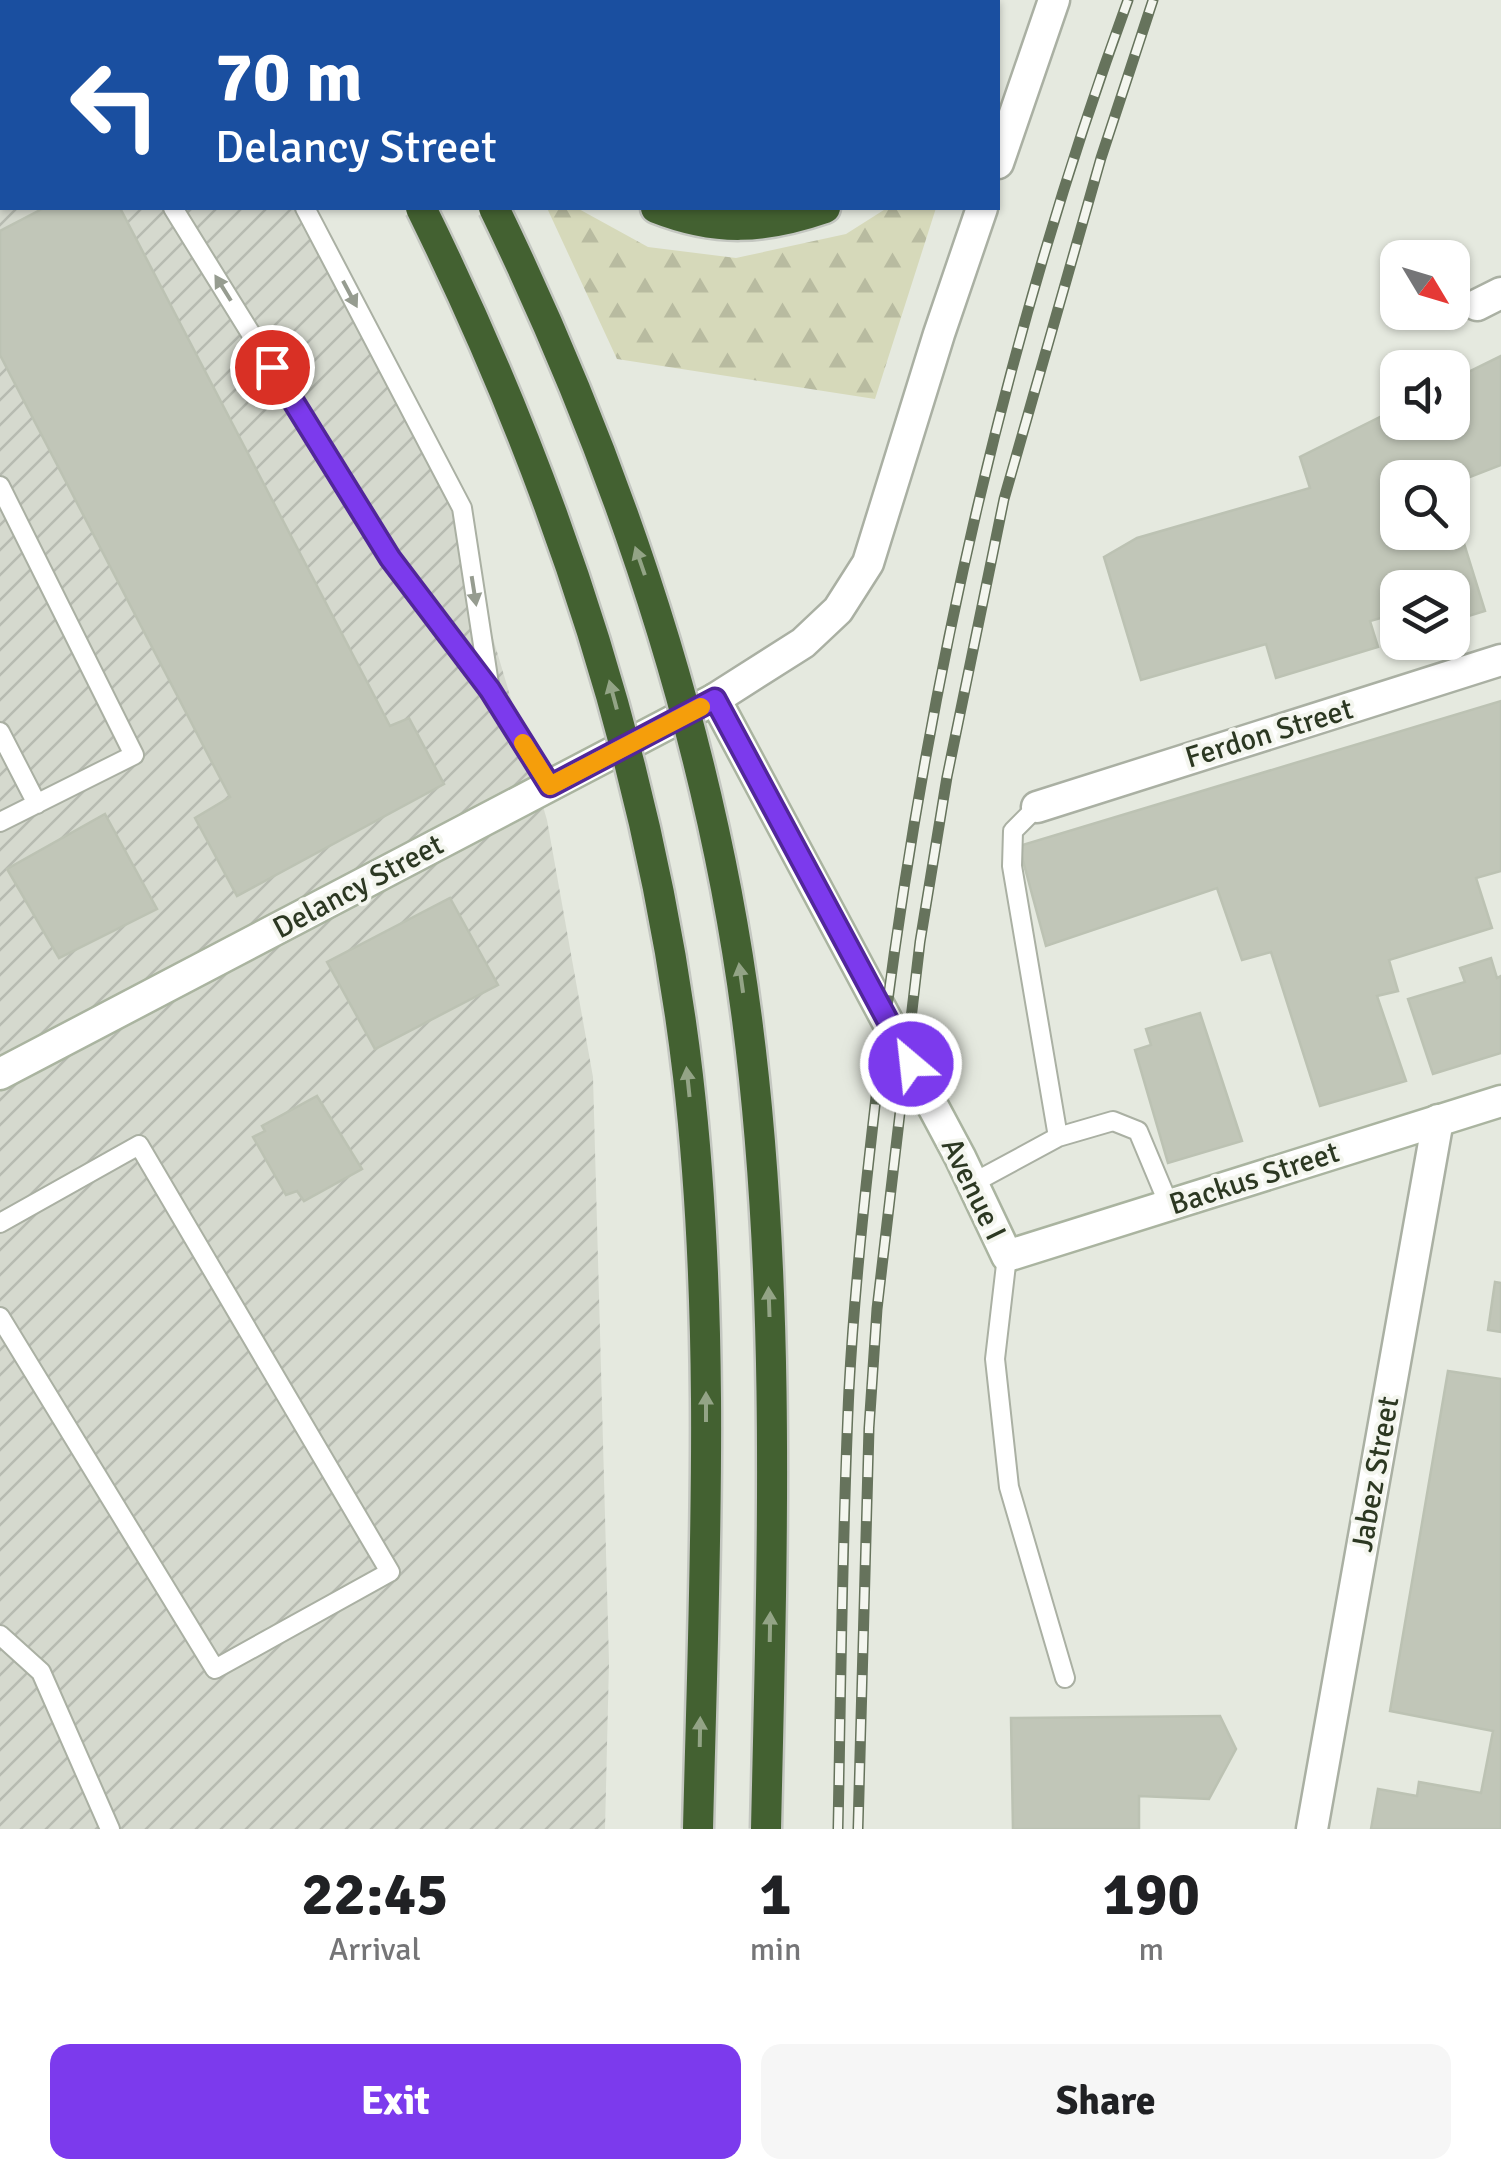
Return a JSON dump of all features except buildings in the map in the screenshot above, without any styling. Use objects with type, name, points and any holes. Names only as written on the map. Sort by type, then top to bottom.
[{"type":"highway","points":[[422,210],[503,386],[572,561],[626,742],[669,945],[692,1114],[705,1320],[706,1542],[698,1829]]},
{"type":"highway","points":[[495,210],[590,422],[659,618],[711,817],[736,948],[761,1153],[769,1292],[772,1515],[766,1829]]},
{"type":"highway","points":[[663,210],[718,226],[782,222],[818,210]]},
{"type":"street","points":[[1000,157],[1054,0]]},
{"type":"street","name":"Delancy Street","points":[[1,1071],[715,699],[803,642],[838,610],[868,563],[981,210]]},
{"type":"street","name":"Ferdon Street","points":[[1036,806],[1501,660]]},
{"type":"street","name":"Avenue I","points":[[715,699],[1007,1256]]},
{"type":"street","name":"Backus Street","points":[[1007,1256],[1501,1100]]},
{"type":"street","name":"Jabez Street","points":[[1312,1829],[1438,1120]]},
{"type":"lane","points":[[174,210],[390,558],[490,690],[550,786]]},
{"type":"lane","points":[[306,210],[462,508],[490,690]]},
{"type":"lane","points":[[0,486],[134,755],[0,822]]},
{"type":"lane","points":[[0,732],[37,804]]},
{"type":"lane","points":[[1036,806],[1013,831],[1012,866],[1058,1137]]},
{"type":"lane","points":[[972,1183],[1058,1137],[1113,1120],[1138,1131],[1169,1205]]},
{"type":"lane","points":[[0,1223],[139,1145],[390,1572],[215,1669],[0,1317]]},
{"type":"lane","points":[[1007,1256],[994,1360],[1009,1487],[1064,1678]]},
{"type":"lane","points":[[0,1635],[41,1672],[110,1829]]},
{"type":"shaded area","points":[[0,210],[313,210],[462,534],[547,820],[593,1077],[609,1662],[605,1829],[0,1829]]},
{"type":"green space","points":[[548,210],[581,210],[648,247],[736,258],[846,234],[884,210],[935,210],[875,399],[617,359]]},
{"type":"railway","points":[[838,1829],[852,1347],[871,1138],[899,920],[921,786],[974,520],[1043,257],[1128,0]]},
{"type":"railway","points":[[858,1829],[869,1428],[877,1309],[920,942],[947,777],[1004,499],[1101,158],[1153,0]]},
{"type":"slow traffic","points":[[523,743],[550,786],[701,707]]},
{"type":"route","points":[[272,367],[390,558],[490,690],[550,786],[715,699],[911,1064]]}]
